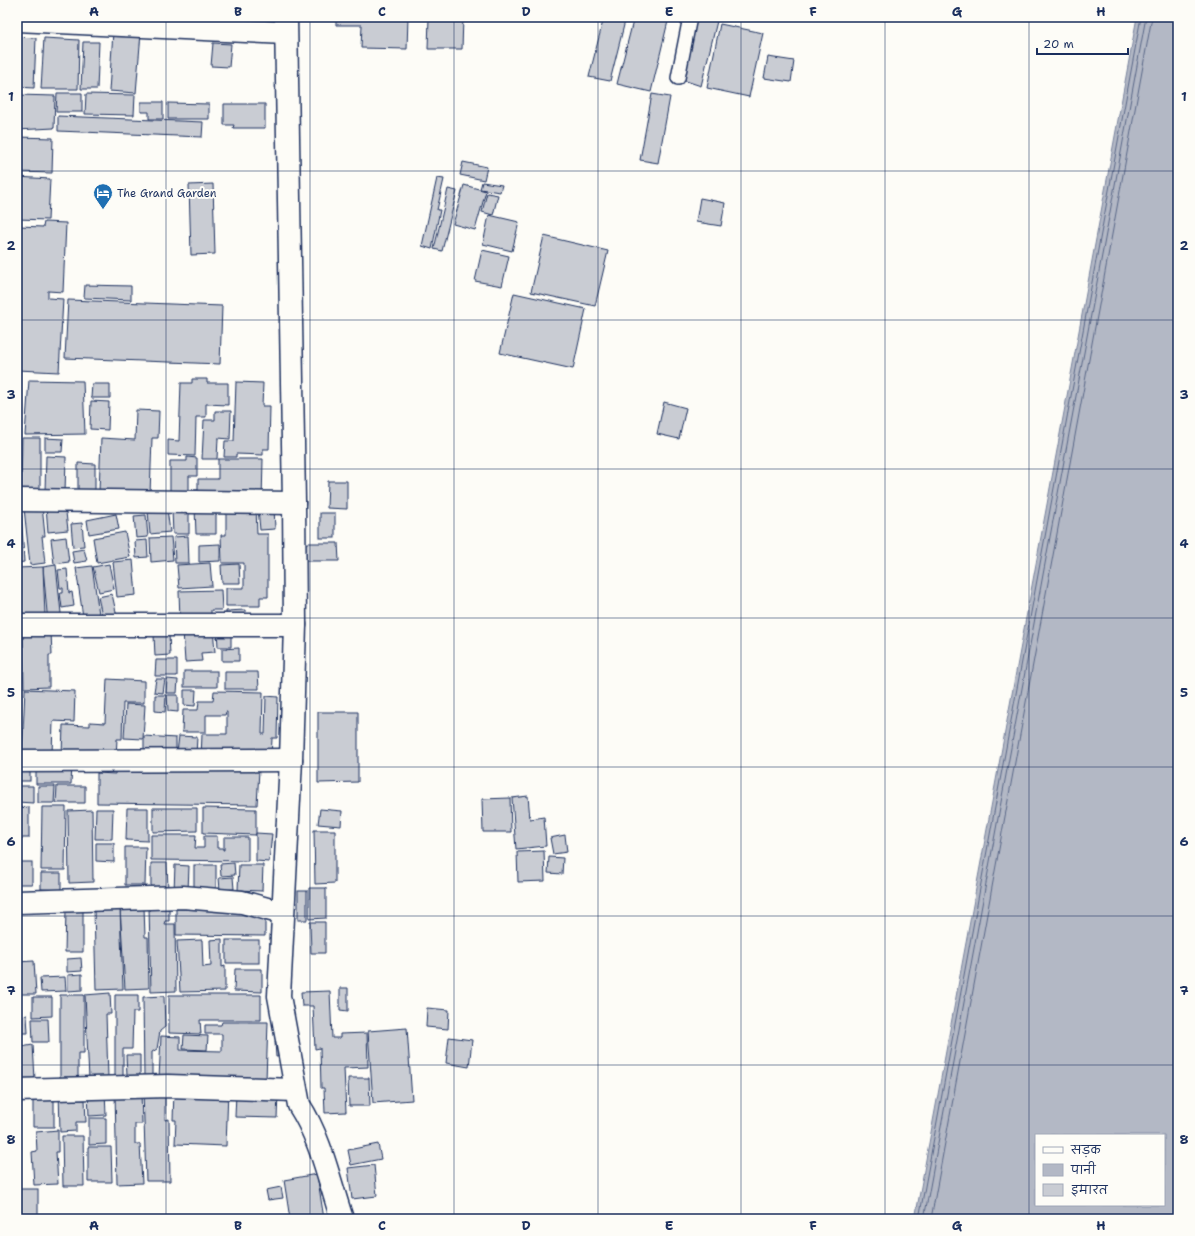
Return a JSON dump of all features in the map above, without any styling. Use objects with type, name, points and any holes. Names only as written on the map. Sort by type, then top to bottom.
[{"type":"street","points":[[17,20],[286,25],[294,503],[294,625],[291,760],[282,913],[279,996],[295,1090],[299,1105],[309,1120],[321,1150],[342,1219]]},
{"type":"street","points":[[17,500],[294,503]]},
{"type":"street","points":[[17,625],[294,625]]},
{"type":"street","points":[[17,761],[291,760]]},
{"type":"street","points":[[17,902],[183,897],[242,902],[282,913]]},
{"type":"street","points":[[17,1090],[168,1086],[295,1090]]},
{"type":"lane","points":[[678,78],[690,17]]},
{"type":"water","points":[[1137,17],[1178,17],[1178,1219],[915,1219]]},
{"type":"building","points":[[205,17],[258,17],[258,20]]},
{"type":"building","points":[[336,17],[408,17],[407,49],[361,48],[362,25],[336,25]]},
{"type":"building","points":[[429,17],[463,17],[462,49],[428,49]]},
{"type":"building","points":[[604,17],[626,17],[610,81],[589,77]]},
{"type":"building","points":[[634,17],[669,17],[651,92],[617,84]]},
{"type":"building","points":[[695,17],[718,17],[701,86],[680,79]]},
{"type":"building","points":[[720,24],[763,33],[749,97],[707,88]]},
{"type":"building","points":[[113,32],[141,33],[136,93],[109,91]]},
{"type":"building","points":[[17,37],[36,38],[34,88],[17,87]]},
{"type":"building","points":[[44,38],[79,40],[78,89],[41,89]]},
{"type":"building","points":[[83,42],[99,42],[97,89],[81,89]]},
{"type":"building","points":[[213,43],[231,44],[229,67],[211,66]]},
{"type":"building","points":[[768,57],[794,61],[791,82],[764,78]]},
{"type":"building","points":[[57,93],[82,93],[82,112],[56,112]]},
{"type":"building","points":[[86,94],[135,95],[134,115],[85,114]]},
{"type":"building","points":[[652,94],[670,97],[658,163],[640,160]]},
{"type":"building","points":[[17,95],[55,96],[54,128],[17,130]]},
{"type":"building","points":[[141,102],[163,102],[163,119],[149,119],[149,112],[141,112]]},
{"type":"building","points":[[168,103],[209,104],[209,119],[168,119]]},
{"type":"building","points":[[224,104],[265,104],[265,128],[233,128],[234,125],[224,125]]},
{"type":"building","points":[[58,116],[203,122],[202,137],[58,131]]},
{"type":"building","points":[[17,137],[53,138],[52,173],[17,172]]},
{"type":"building","points":[[463,162],[487,167],[484,180],[460,175]]},
{"type":"building","points":[[17,177],[50,179],[48,220],[17,219]]},
{"type":"building","points":[[437,178],[444,179],[437,210],[440,210],[432,249],[422,246]]},
{"type":"building","points":[[482,182],[502,185],[500,192],[480,189]]},
{"type":"building","points":[[213,184],[215,254],[191,255],[189,185]]},
{"type":"building","points":[[464,185],[486,191],[475,230],[453,224]]},
{"type":"building","points":[[448,189],[457,191],[442,251],[434,249]]},
{"type":"building","points":[[487,193],[498,195],[493,215],[482,212]]},
{"type":"building","points":[[700,198],[725,203],[721,226],[696,222]]},
{"type":"building","points":[[489,215],[519,222],[512,251],[483,244]]},
{"type":"building","points":[[44,222],[66,223],[63,292],[48,291],[48,298],[63,299],[59,372],[17,370],[19,226],[43,227]]},
{"type":"building","points":[[544,236],[608,251],[595,306],[531,292]]},
{"type":"building","points":[[482,250],[509,256],[502,286],[475,281]]},
{"type":"building","points":[[85,285],[131,286],[131,300],[84,298]]},
{"type":"building","points":[[514,293],[586,309],[573,369],[500,353]]},
{"type":"building","points":[[68,300],[222,306],[220,364],[65,358]]},
{"type":"building","points":[[192,379],[207,379],[207,383],[228,383],[228,405],[206,404],[206,417],[196,417],[195,456],[168,455],[168,440],[179,441],[181,383],[192,383]]},
{"type":"building","points":[[29,380],[83,381],[85,434],[25,435]]},
{"type":"building","points":[[236,382],[263,383],[262,406],[270,406],[269,449],[263,449],[263,455],[236,454],[236,457],[224,457],[225,441],[234,441]]},
{"type":"building","points":[[92,384],[110,384],[110,398],[91,398]]},
{"type":"building","points":[[91,401],[109,402],[108,430],[90,429]]},
{"type":"building","points":[[664,402],[686,408],[679,439],[657,434]]},
{"type":"building","points":[[136,410],[159,411],[158,438],[152,438],[150,494],[99,492],[101,438],[135,440]]},
{"type":"building","points":[[215,411],[231,411],[230,439],[218,438],[217,459],[202,459],[204,420],[215,420]]},
{"type":"building","points":[[22,438],[40,438],[40,491],[21,491]]},
{"type":"building","points":[[45,438],[63,439],[62,452],[45,452]]},
{"type":"building","points":[[46,456],[66,457],[65,492],[45,491]]},
{"type":"building","points":[[187,457],[197,458],[197,476],[189,476],[189,490],[198,490],[198,479],[218,479],[218,459],[263,459],[262,501],[170,500],[170,461],[187,461]]},
{"type":"building","points":[[78,463],[95,464],[95,490],[78,490]]},
{"type":"building","points":[[328,481],[347,481],[347,509],[327,508]]},
{"type":"building","points":[[65,504],[68,530],[48,532],[46,506]]},
{"type":"building","points":[[17,505],[21,505],[24,562],[17,563]]},
{"type":"building","points":[[42,506],[45,536],[42,536],[45,563],[30,565],[24,508]]},
{"type":"building","points":[[256,507],[257,534],[268,534],[268,597],[260,597],[260,606],[226,606],[226,588],[244,588],[244,563],[222,563],[221,535],[226,535],[226,508]]},
{"type":"building","points":[[274,507],[275,529],[260,530],[258,508]]},
{"type":"building","points":[[195,508],[216,508],[216,534],[196,534]]},
{"type":"building","points":[[167,509],[170,532],[150,534],[148,511]]},
{"type":"building","points":[[172,510],[189,510],[189,534],[173,534]]},
{"type":"building","points":[[320,513],[335,513],[335,538],[320,538]]},
{"type":"building","points":[[116,514],[119,529],[89,534],[87,520]]},
{"type":"building","points":[[146,515],[148,537],[136,538],[134,516]]},
{"type":"building","points":[[82,523],[84,546],[73,547],[71,524]]},
{"type":"building","points":[[125,532],[130,557],[97,563],[93,538]]},
{"type":"building","points":[[188,536],[189,563],[175,563],[174,537]]},
{"type":"building","points":[[66,537],[69,562],[54,564],[51,539]]},
{"type":"building","points":[[171,537],[173,560],[151,562],[150,538]]},
{"type":"building","points":[[147,540],[148,557],[136,558],[135,541]]},
{"type":"building","points":[[305,543],[338,543],[339,561],[305,561]]},
{"type":"building","points":[[220,544],[220,561],[199,562],[199,545]]},
{"type":"building","points":[[84,549],[87,561],[74,563],[72,551]]},
{"type":"building","points":[[133,560],[136,595],[117,597],[113,562]]},
{"type":"building","points":[[210,563],[212,586],[179,588],[177,565]]},
{"type":"building","points":[[109,564],[114,589],[99,592],[93,567]]},
{"type":"building","points":[[239,564],[240,583],[222,583],[221,565]]},
{"type":"building","points":[[56,565],[62,623],[48,624],[43,567]]},
{"type":"building","points":[[92,566],[100,621],[84,624],[76,568]]},
{"type":"building","points":[[43,567],[45,616],[18,617],[17,568]]},
{"type":"building","points":[[67,569],[69,593],[72,592],[74,606],[62,608],[60,593],[63,593],[63,588],[60,588],[58,570]]},
{"type":"building","points":[[221,590],[222,610],[211,610],[211,620],[180,621],[179,591]]},
{"type":"building","points":[[112,594],[117,617],[103,620],[98,597]]},
{"type":"building","points":[[245,610],[245,620],[226,621],[226,611]]},
{"type":"building","points":[[213,629],[215,652],[201,653],[202,661],[185,662],[183,631]]},
{"type":"building","points":[[217,630],[231,636],[231,647],[218,647]]},
{"type":"building","points":[[23,632],[51,632],[52,655],[49,655],[49,687],[24,688]]},
{"type":"building","points":[[169,634],[170,655],[155,656],[154,635]]},
{"type":"building","points":[[239,648],[239,661],[222,661],[222,649]]},
{"type":"building","points":[[156,660],[177,660],[177,676],[155,676]]},
{"type":"building","points":[[184,671],[217,671],[217,687],[184,687]]},
{"type":"building","points":[[225,672],[258,672],[259,689],[225,689]]},
{"type":"building","points":[[17,676],[22,676],[20,723],[17,723]]},
{"type":"building","points":[[107,679],[144,681],[144,703],[123,703],[122,739],[117,739],[116,757],[62,755],[63,725],[90,726],[90,722],[105,723]]},
{"type":"building","points":[[156,679],[165,679],[163,693],[154,692]]},
{"type":"building","points":[[167,679],[178,680],[177,693],[166,693]]},
{"type":"building","points":[[25,689],[75,691],[74,722],[53,721],[52,755],[22,753]]},
{"type":"building","points":[[184,690],[196,690],[195,706],[184,705]]},
{"type":"building","points":[[214,691],[263,692],[262,734],[265,734],[266,696],[278,697],[277,738],[272,738],[271,759],[201,758],[202,734],[227,734],[227,712],[225,715],[206,715],[206,732],[182,732],[183,710],[198,710],[199,701],[213,701]]},
{"type":"building","points":[[155,695],[166,695],[165,712],[155,711]]},
{"type":"building","points":[[167,695],[178,695],[178,712],[168,711]]},
{"type":"building","points":[[126,704],[145,705],[143,739],[124,738]]},
{"type":"building","points":[[318,712],[358,712],[358,782],[318,783]]},
{"type":"building","points":[[144,736],[176,738],[176,754],[144,753]]},
{"type":"building","points":[[179,736],[197,737],[196,755],[177,753]]},
{"type":"building","points":[[116,763],[259,770],[257,805],[97,803],[97,773],[115,774]]},
{"type":"building","points":[[17,765],[30,765],[30,781],[17,781]]},
{"type":"building","points":[[36,765],[72,765],[71,784],[36,784]]},
{"type":"building","points":[[17,786],[33,786],[33,803],[17,802]]},
{"type":"building","points":[[38,786],[55,786],[54,803],[38,803]]},
{"type":"building","points":[[57,786],[85,786],[85,803],[56,803]]},
{"type":"building","points":[[528,796],[530,819],[544,817],[546,846],[516,849],[512,798]]},
{"type":"building","points":[[510,798],[511,832],[483,832],[482,799]]},
{"type":"building","points":[[29,807],[29,838],[17,838],[17,808]]},
{"type":"building","points":[[42,807],[66,807],[65,870],[41,870]]},
{"type":"building","points":[[127,808],[148,808],[148,841],[126,840]]},
{"type":"building","points":[[153,808],[197,808],[197,831],[153,832]]},
{"type":"building","points":[[203,808],[256,809],[256,835],[203,833]]},
{"type":"building","points":[[96,809],[113,809],[112,839],[95,839]]},
{"type":"building","points":[[320,809],[342,811],[341,826],[318,824]]},
{"type":"building","points":[[92,810],[93,882],[69,883],[68,811]]},
{"type":"building","points":[[314,830],[335,830],[335,883],[315,884]]},
{"type":"building","points":[[256,833],[272,834],[269,862],[256,861]]},
{"type":"building","points":[[151,835],[196,835],[195,848],[204,848],[204,836],[217,836],[217,848],[223,848],[223,850],[224,837],[248,837],[248,861],[151,860]]},
{"type":"building","points":[[565,835],[567,852],[553,854],[550,838]]},
{"type":"building","points":[[96,843],[114,843],[114,862],[96,861]]},
{"type":"building","points":[[125,847],[146,847],[145,885],[125,885]]},
{"type":"building","points":[[544,851],[545,881],[518,882],[517,852]]},
{"type":"building","points":[[549,857],[563,858],[562,874],[548,873]]},
{"type":"building","points":[[17,862],[32,862],[32,884],[17,884]]},
{"type":"building","points":[[151,863],[167,863],[168,890],[151,890]]},
{"type":"building","points":[[234,863],[235,875],[221,876],[220,864]]},
{"type":"building","points":[[175,865],[189,866],[188,891],[174,891]]},
{"type":"building","points":[[194,865],[216,865],[216,889],[194,889]]},
{"type":"building","points":[[239,865],[263,865],[262,891],[238,890]]},
{"type":"building","points":[[41,873],[61,873],[61,890],[41,889]]},
{"type":"building","points":[[233,877],[234,889],[220,890],[219,878]]},
{"type":"building","points":[[309,888],[326,888],[326,918],[309,919]]},
{"type":"building","points":[[298,891],[307,891],[307,920],[298,920]]},
{"type":"building","points":[[169,906],[169,921],[165,921],[164,924],[175,924],[176,991],[151,992],[149,907]]},
{"type":"building","points":[[144,907],[145,937],[148,937],[149,988],[125,989],[120,908]]},
{"type":"building","points":[[120,908],[123,989],[96,990],[94,909]]},
{"type":"building","points":[[176,909],[246,910],[265,913],[265,936],[176,935]]},
{"type":"building","points":[[66,910],[83,910],[83,952],[65,952]]},
{"type":"building","points":[[310,922],[325,922],[325,953],[311,953]]},
{"type":"building","points":[[222,939],[222,967],[225,966],[225,991],[180,992],[177,941],[202,940],[203,967],[211,966],[210,940]]},
{"type":"building","points":[[226,940],[259,940],[259,963],[226,963]]},
{"type":"building","points":[[81,958],[82,971],[67,972],[67,959]]},
{"type":"building","points":[[34,961],[36,994],[17,994],[17,962]]},
{"type":"building","points":[[235,969],[262,969],[262,992],[234,991]]},
{"type":"building","points":[[82,974],[82,990],[68,991],[68,975]]},
{"type":"building","points":[[65,977],[66,991],[41,992],[40,978]]},
{"type":"building","points":[[340,988],[348,988],[348,1011],[340,1010]]},
{"type":"building","points":[[330,991],[332,1038],[340,1038],[340,1034],[367,1033],[368,1067],[344,1068],[346,1112],[325,1113],[324,1088],[321,1088],[320,1048],[315,1049],[313,1006],[302,1006],[301,992]]},
{"type":"building","points":[[110,993],[111,1014],[106,1014],[108,1078],[89,1079],[85,995]]},
{"type":"building","points":[[60,995],[84,995],[84,1053],[78,1053],[78,1083],[60,1083]]},
{"type":"building","points":[[115,995],[138,995],[138,1012],[133,1012],[132,1049],[123,1049],[123,1076],[115,1076]]},
{"type":"building","points":[[169,995],[261,995],[261,1020],[200,1020],[201,1034],[169,1033]]},
{"type":"building","points":[[164,996],[165,1027],[160,1031],[157,1049],[152,1052],[152,1077],[144,1077],[143,997]]},
{"type":"building","points":[[33,997],[52,997],[52,1016],[33,1017]]},
{"type":"building","points":[[427,1008],[449,1010],[448,1029],[426,1027]]},
{"type":"building","points":[[27,1015],[28,1033],[19,1033],[19,1016]]},
{"type":"building","points":[[32,1019],[48,1019],[49,1042],[33,1042]]},
{"type":"building","points":[[222,1022],[268,1022],[266,1080],[159,1079],[161,1036],[180,1037],[180,1050],[222,1051],[222,1034],[205,1034],[205,1025],[221,1025]]},
{"type":"building","points":[[407,1028],[412,1100],[373,1103],[368,1031]]},
{"type":"building","points":[[184,1035],[208,1036],[207,1050],[183,1049]]},
{"type":"building","points":[[449,1037],[472,1040],[469,1067],[446,1063]]},
{"type":"building","points":[[281,1041],[283,1056],[276,1057],[275,1042]]},
{"type":"building","points":[[33,1045],[35,1079],[23,1080],[21,1047]]},
{"type":"building","points":[[126,1055],[140,1055],[140,1076],[127,1076]]},
{"type":"building","points":[[348,1078],[369,1078],[370,1106],[349,1106]]},
{"type":"building","points":[[165,1089],[165,1120],[169,1119],[170,1181],[146,1181],[143,1090]]},
{"type":"building","points":[[59,1090],[74,1090],[75,1100],[85,1100],[86,1122],[76,1122],[76,1131],[60,1132]]},
{"type":"building","points":[[105,1091],[106,1115],[89,1116],[88,1092]]},
{"type":"building","points":[[174,1091],[228,1091],[226,1146],[175,1144],[176,1120],[173,1120]]},
{"type":"building","points":[[141,1092],[142,1124],[135,1124],[135,1144],[140,1144],[142,1183],[117,1184],[115,1093]]},
{"type":"building","points":[[236,1093],[278,1094],[277,1118],[235,1117]]},
{"type":"building","points":[[54,1094],[54,1127],[33,1127],[33,1095]]},
{"type":"building","points":[[89,1118],[106,1118],[106,1144],[89,1145]]},
{"type":"building","points":[[58,1130],[58,1152],[56,1152],[58,1184],[34,1185],[32,1152],[37,1151],[36,1132]]},
{"type":"building","points":[[62,1136],[83,1136],[84,1186],[63,1186]]},
{"type":"building","points":[[378,1144],[381,1159],[351,1165],[348,1150]]},
{"type":"building","points":[[88,1147],[111,1147],[112,1182],[88,1182]]},
{"type":"building","points":[[374,1165],[377,1196],[352,1199],[348,1168]]},
{"type":"building","points":[[317,1174],[324,1219],[290,1219],[284,1180]]},
{"type":"building","points":[[281,1187],[283,1198],[268,1200],[266,1190]]},
{"type":"building","points":[[17,1189],[38,1189],[38,1219],[17,1219]]},
{"type":"place","name":"The Grand Garden","points":[[103,210]]}]
